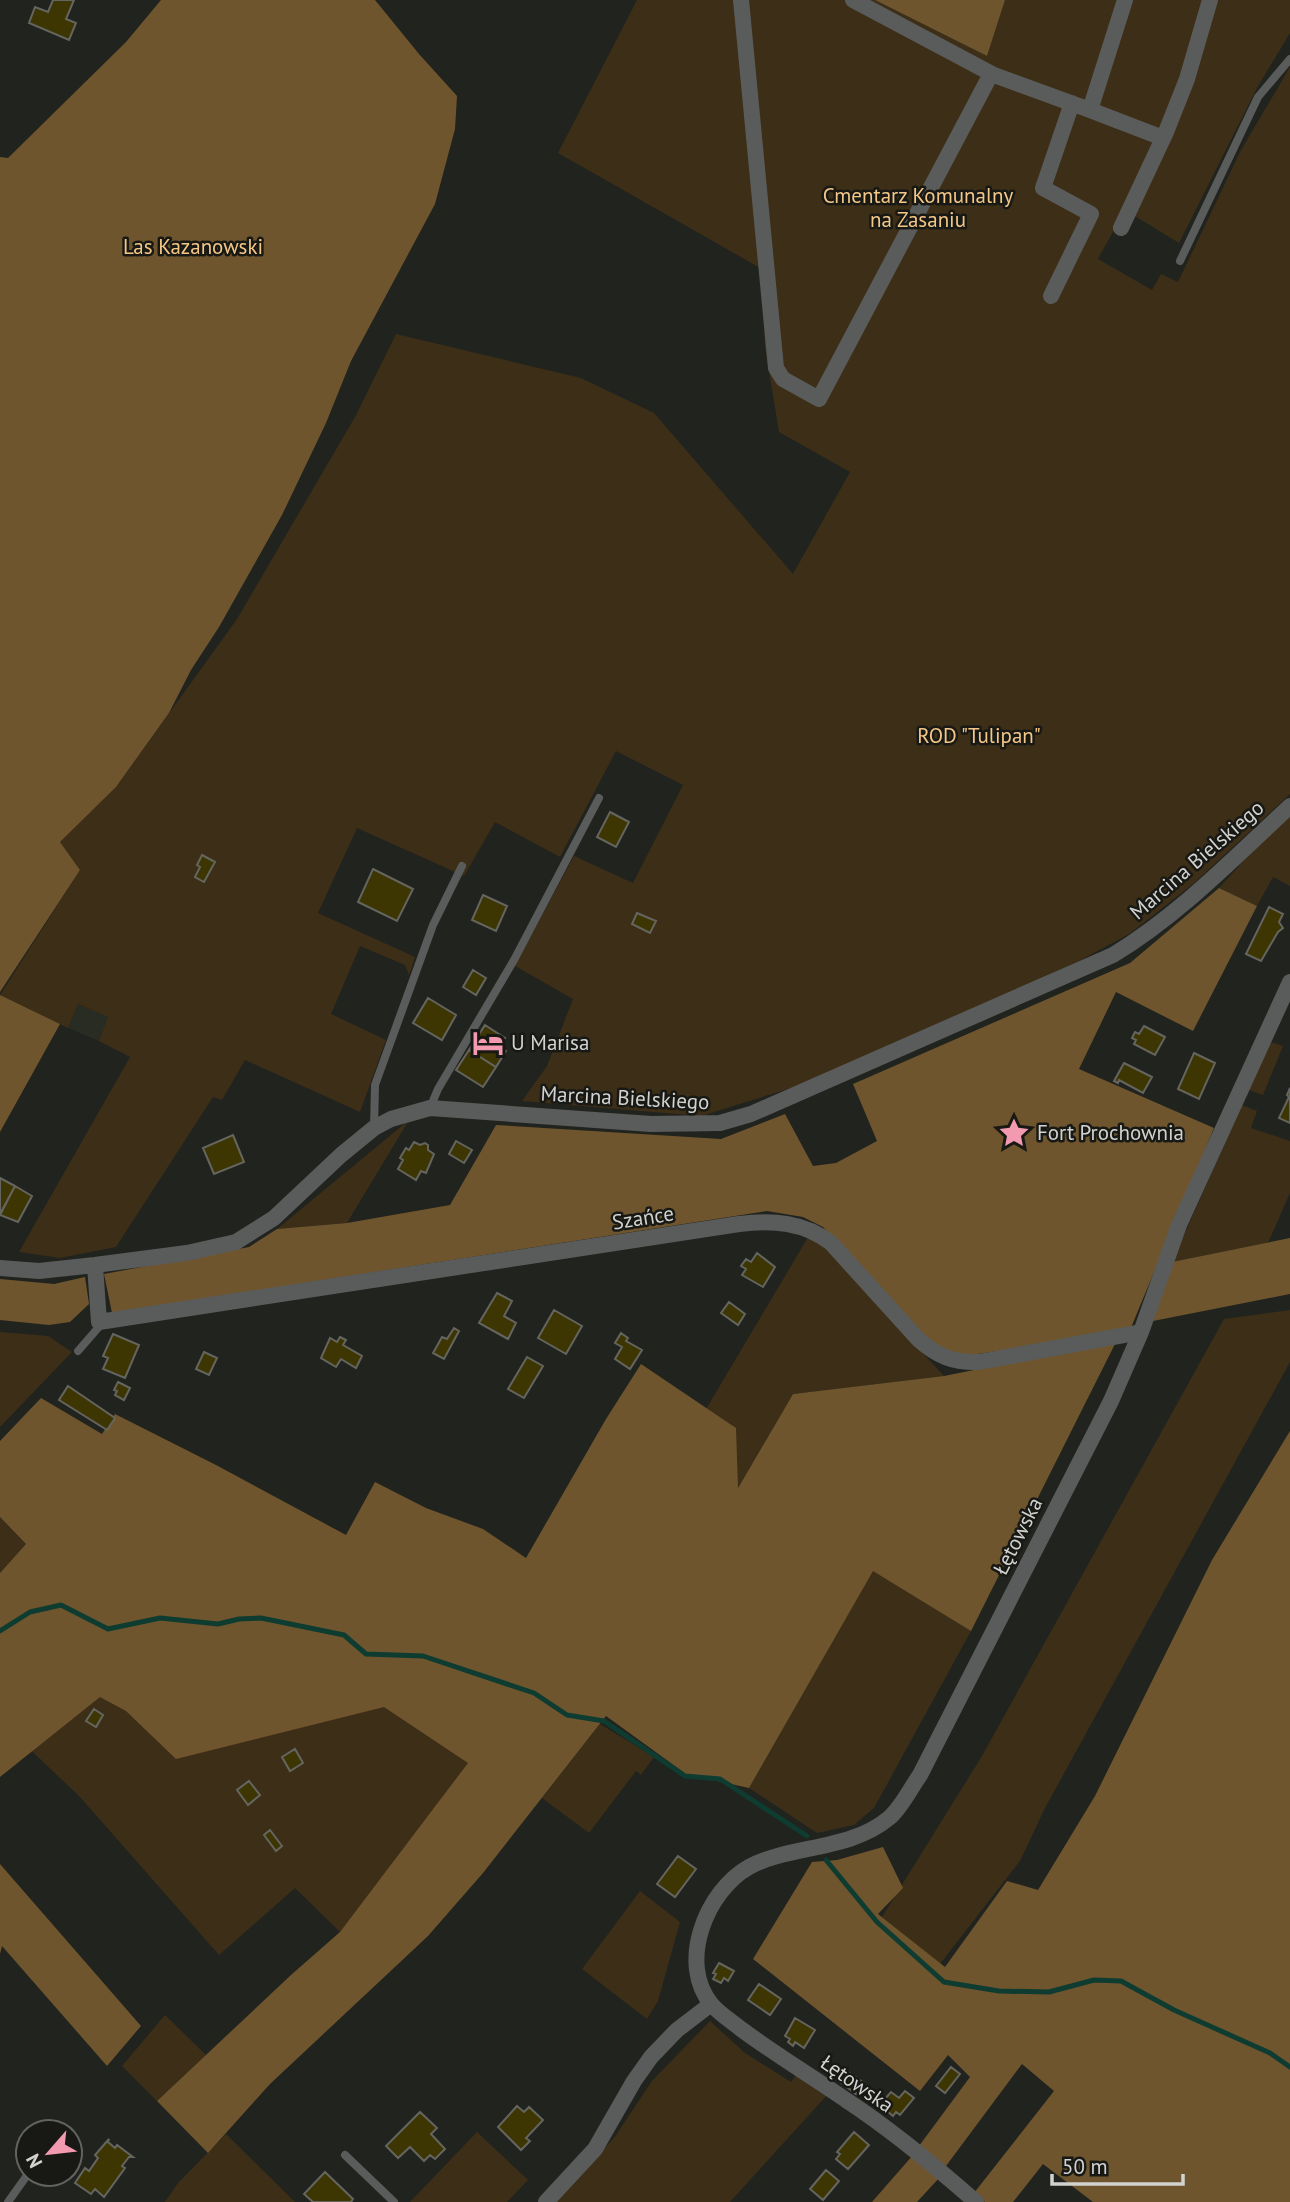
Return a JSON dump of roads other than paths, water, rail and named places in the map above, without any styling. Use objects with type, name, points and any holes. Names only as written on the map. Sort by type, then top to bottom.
[{"type":"street","points":[[741,0],[776,368],[783,379],[819,399],[991,74]]},
{"type":"street","points":[[853,0],[991,74],[1163,138]]},
{"type":"street","points":[[1090,110],[1125,0]]},
{"type":"street","points":[[1121,228],[1187,79],[1210,0]]},
{"type":"street","points":[[1051,296],[1091,214],[1043,188],[1072,103]]},
{"type":"street","name":"Marcina Bielskiego","points":[[0,1268],[38,1271],[95,1265],[187,1253],[236,1242],[274,1218],[374,1128],[391,1119],[430,1108],[651,1124],[720,1123],[751,1114],[1113,955],[1139,939],[1187,901],[1290,806]]},
{"type":"street","name":"Łętowska","points":[[976,2202],[859,2109],[764,2046],[711,2004],[698,1976],[697,1945],[710,1913],[725,1887],[737,1875],[766,1860],[859,1836],[889,1818],[920,1775],[1111,1401],[1141,1332],[1179,1225],[1290,982]]},
{"type":"street","name":"Szańce","points":[[99,1322],[754,1222],[787,1223],[818,1233],[918,1339],[946,1359],[961,1363],[979,1362],[1141,1332]]},
{"type":"street","points":[[95,1265],[99,1322]]},
{"type":"street","points":[[546,2202],[595,2150],[634,2081],[651,2057],[677,2030],[711,2004]]},
{"type":"lane","points":[[1180,261],[1258,97],[1290,59]]},
{"type":"lane","points":[[430,1108],[438,1089],[514,960],[599,797]]},
{"type":"lane","points":[[374,1128],[375,1085],[433,925],[462,866]]},
{"type":"lane","points":[[78,1351],[99,1328],[99,1322]]},
{"type":"lane","points":[[345,2155],[394,2202]]},
{"type":"waterway","points":[[0,1631],[30,1612],[61,1605],[108,1629],[160,1618],[218,1624],[261,1618],[344,1635],[366,1654],[423,1656],[534,1693],[567,1715],[604,1721],[685,1776],[720,1779],[807,1836]]},
{"type":"waterway","points":[[826,1860],[877,1922],[944,1982],[999,1991],[1049,1992],[1094,1980],[1121,1981],[1174,2010],[1270,2053],[1290,2067]]},
{"type":"place","name":"U Marisa","points":[[488,1043]]},
{"type":"place","name":"Fort Prochownia","points":[[1014,1133]]},
{"type":"park label","name":"Cmentarz Komunalny na Zasaniu","points":[[918,208]]},
{"type":"park label","name":"Las Kazanowski","points":[[193,247]]},
{"type":"park label","name":"ROD \"Tulipan\"","points":[[979,736]]}]
